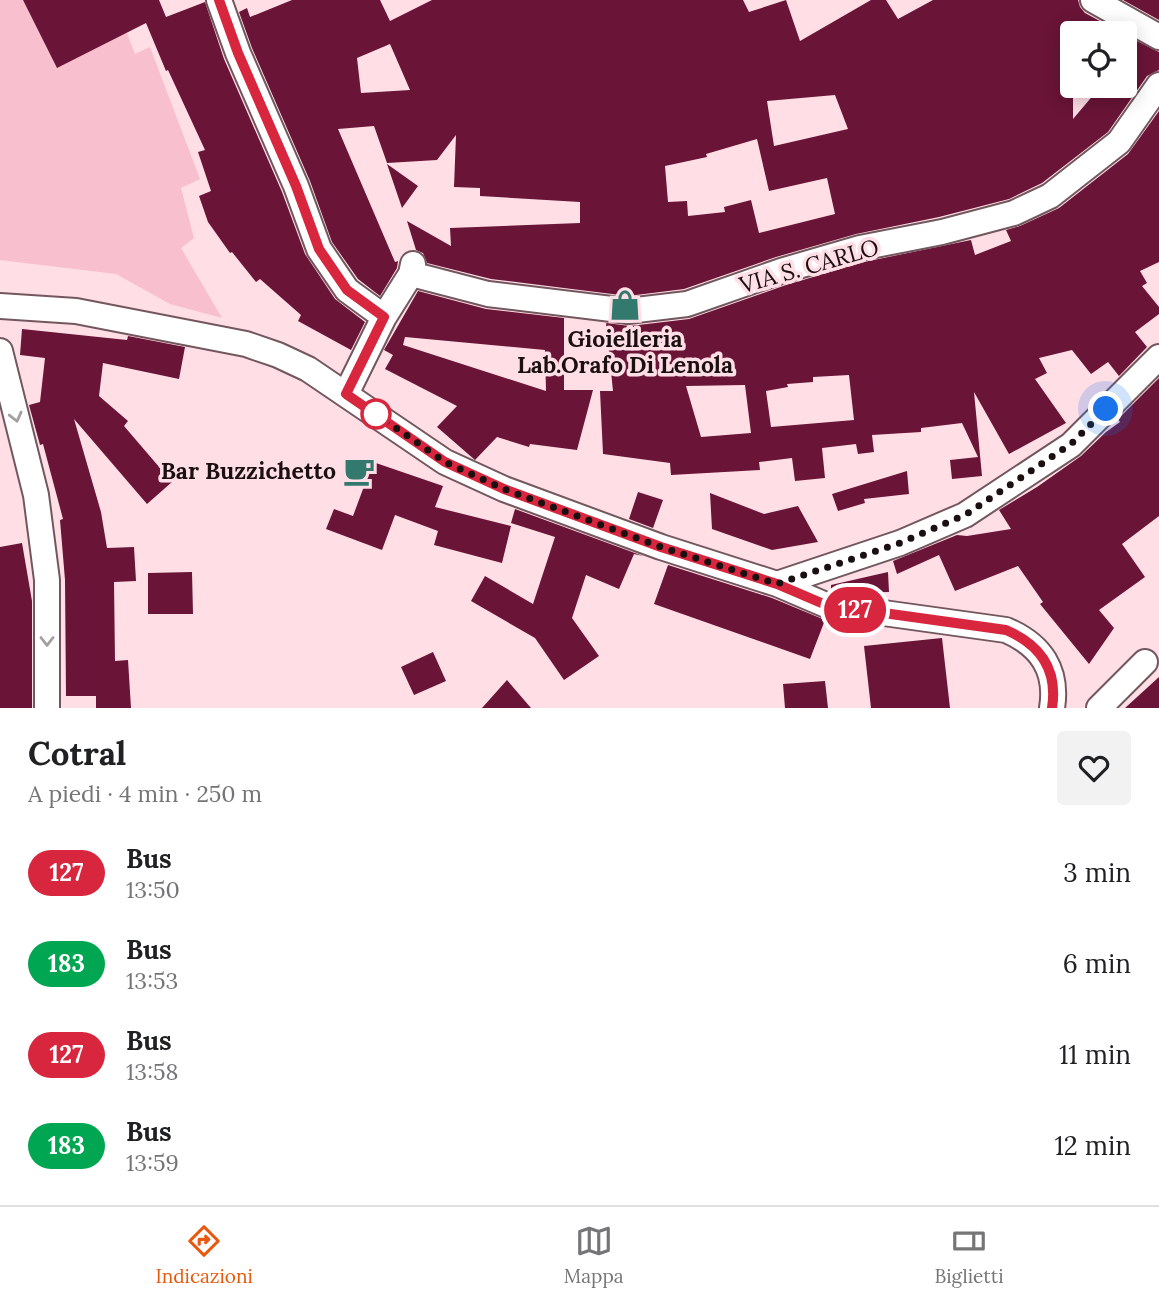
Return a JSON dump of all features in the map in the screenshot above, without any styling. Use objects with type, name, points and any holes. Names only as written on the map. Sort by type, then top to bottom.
[{"type":"street","points":[[219,0],[238,53],[296,186],[319,249],[347,290],[384,317],[346,394]]},
{"type":"street","points":[[1093,0],[1159,37]]},
{"type":"street","name":"VIA S. CARLO","points":[[384,317],[412,269],[488,294],[628,312],[687,304],[781,271],[860,248],[942,232],[1014,213],[1050,196],[1119,142],[1159,85]]},
{"type":"street","points":[[0,306],[76,311],[246,344],[308,369],[445,462],[504,489],[661,547],[777,584],[826,605],[1006,630],[1037,648],[1046,663],[1054,695],[1052,708]]},
{"type":"street","points":[[0,351],[36,495],[47,580],[47,708]]},
{"type":"street","points":[[777,584],[900,543],[965,515],[1071,444],[1159,357]]},
{"type":"street","points":[[1099,708],[1145,662]]},
{"type":"shaded area","points":[[0,0],[114,0],[135,54],[150,47],[200,179],[181,188],[194,238],[181,248],[222,318],[170,304],[116,274],[0,260]]},
{"type":"building","points":[[23,0],[159,0],[166,17],[205,2],[224,59],[282,192],[305,254],[335,299],[365,322],[351,350],[298,321],[301,315],[260,279],[256,282],[232,252],[230,253],[208,222],[199,196],[211,191],[198,152],[205,150],[146,23],[57,68]]},
{"type":"building","points":[[292,0],[380,0],[390,21],[432,0],[743,0],[749,12],[786,0],[800,41],[871,0],[886,0],[898,19],[933,0],[1078,0],[1085,13],[1100,21],[1060,21],[1060,98],[1073,98],[1073,119],[1091,98],[1132,98],[1108,132],[1042,183],[1009,199],[856,234],[776,257],[684,289],[628,296],[491,279],[427,263],[423,253],[416,250],[407,221],[451,246],[450,228],[580,223],[580,202],[480,196],[480,188],[454,187],[456,135],[437,160],[387,163],[374,126],[338,129],[395,262],[398,261],[397,268],[380,296],[358,279],[332,242],[310,181],[252,48],[239,12],[247,8],[250,17]],"holes":[[[390,44],[410,90],[361,93],[357,58]],[[835,95],[848,129],[774,146],[767,101]],[[757,139],[769,191],[827,178],[835,214],[759,233],[751,200],[724,207],[725,212],[688,216],[687,201],[668,202],[665,166],[707,157],[706,154]]]},
{"type":"building","points":[[1123,0],[1159,0],[1159,20]]},
{"type":"building","points":[[1137,41],[1159,52],[1159,70],[1147,76],[1137,90]]},
{"type":"building","points":[[1159,111],[1159,262],[1140,271],[1147,283],[1142,286],[1159,307],[1159,314],[1135,332],[1147,347],[1119,376],[1108,362],[1091,374],[1072,350],[1039,358],[1047,373],[1035,379],[1066,423],[1009,454],[974,392],[982,476],[952,479],[950,460],[978,457],[962,423],[921,428],[921,432],[872,435],[874,452],[858,454],[856,444],[822,448],[825,478],[795,481],[792,458],[759,462],[760,470],[671,475],[670,463],[603,454],[600,391],[613,391],[606,323],[630,326],[689,319],[786,285],[864,262],[971,240],[975,255],[1011,241],[1006,230],[1059,208],[1128,154]],"holes":[[[849,375],[854,420],[771,427],[766,391],[788,387],[787,384],[813,382],[813,377]],[[745,385],[751,433],[701,437],[686,386]]]},
{"type":"building","points":[[387,164],[418,186],[402,208]]},
{"type":"building","points":[[418,291],[486,309],[564,318],[564,390],[593,390],[577,450],[530,444],[529,447],[497,437],[475,460],[437,427],[457,406],[385,369],[393,355],[384,350]],"holes":[[[405,337],[545,350],[546,391],[403,345]]]},
{"type":"building","points":[[22,329],[127,340],[128,336],[185,347],[179,379],[103,363],[99,396],[128,421],[124,426],[172,482],[147,504],[74,419],[101,512],[107,548],[134,547],[136,581],[114,582],[115,661],[128,660],[131,708],[96,708],[96,696],[66,696],[65,580],[60,520],[63,519],[43,444],[40,445],[29,405],[40,402],[45,358],[20,355]]},
{"type":"building","points":[[1159,378],[1159,516],[1122,544],[1145,577],[1099,610],[1114,628],[1089,664],[1040,604],[1043,602],[1018,566],[955,591],[939,555],[897,574],[893,561],[957,535],[1011,529],[999,510],[1081,456],[1120,422],[1118,419]]},
{"type":"building","points":[[373,462],[443,486],[435,507],[511,526],[502,563],[434,545],[438,531],[395,515],[382,550],[326,529],[334,509],[353,516]]},
{"type":"building","points":[[907,471],[909,494],[864,499],[865,503],[838,511],[832,494]]},
{"type":"building","points":[[638,492],[663,500],[653,528],[629,519]]},
{"type":"building","points":[[710,493],[764,514],[798,506],[818,542],[772,550],[712,529]]},
{"type":"building","points":[[515,509],[643,556],[634,554],[619,589],[586,575],[572,618],[599,656],[564,680],[535,638],[471,601],[485,576],[533,604],[555,537],[511,523]]},
{"type":"building","points":[[22,543],[32,601],[32,708],[0,708],[0,547]]},
{"type":"building","points":[[668,565],[772,598],[825,620],[810,659],[654,604]]},
{"type":"building","points":[[192,572],[193,614],[148,614],[148,573]]},
{"type":"building","points":[[888,572],[889,592],[831,591],[831,585]]},
{"type":"building","points":[[942,638],[950,708],[871,708],[864,646]]},
{"type":"building","points":[[433,652],[446,681],[414,695],[401,667]]},
{"type":"building","points":[[1159,677],[1159,708],[1125,708]]},
{"type":"building","points":[[507,680],[531,708],[482,708]]},
{"type":"building","points":[[825,681],[828,708],[785,708],[783,684]]},
{"type":"bus line","name":"127","points":[[219,0],[238,53],[296,186],[319,249],[347,290],[384,317],[346,394],[445,462],[504,489],[661,547],[777,584],[826,605],[1006,630],[1022,637],[1037,648],[1046,663],[1052,679],[1052,708]]},
{"type":"place","name":"Gioielleria Lab.Orafo Di Lenola","points":[[625,305]]},
{"type":"place","name":"Bar Buzzichetto","points":[[359,471]]},
{"type":"route","points":[[376,414],[445,462],[504,489],[661,547],[777,584],[900,543],[965,515],[1071,444],[1106,409]]}]
